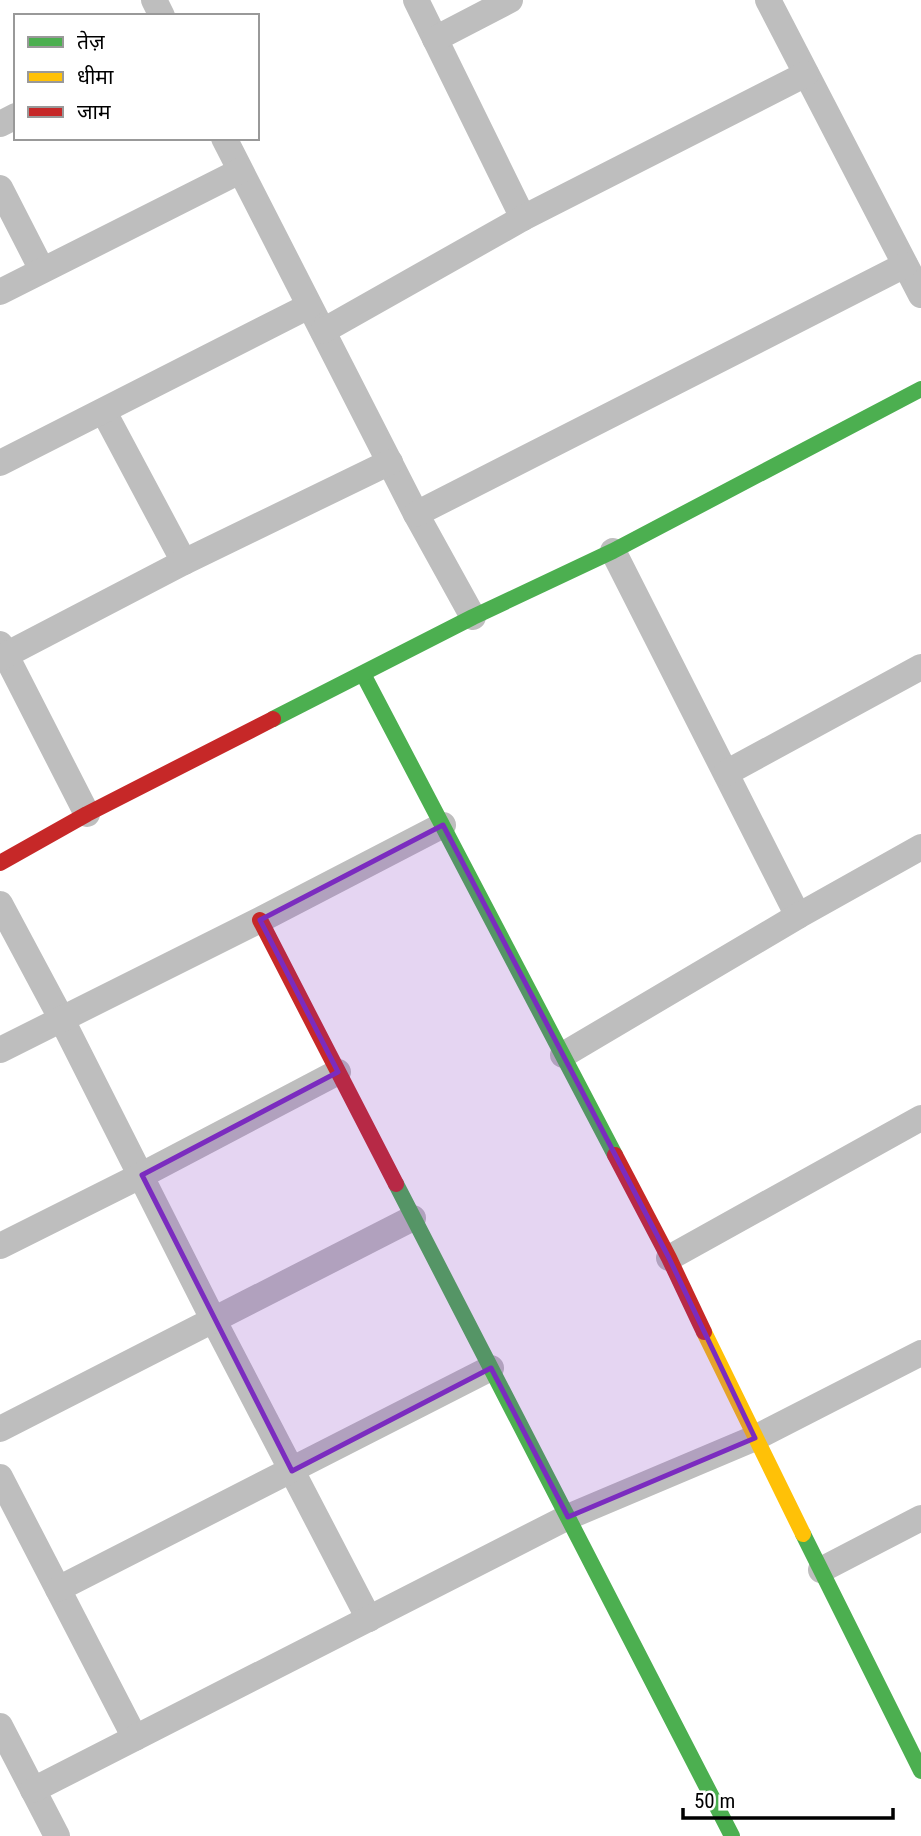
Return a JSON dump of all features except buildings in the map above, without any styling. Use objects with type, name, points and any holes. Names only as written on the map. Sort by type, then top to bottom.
[{"type":"street","points":[[416,0],[523,218]]},
{"type":"street","points":[[435,39],[510,0]]},
{"type":"street","points":[[768,0],[921,295]]},
{"type":"street","points":[[323,331],[523,218],[806,74]]},
{"type":"street","points":[[225,140],[416,514],[472,617]]},
{"type":"street","points":[[0,292],[240,171]]},
{"type":"street","points":[[0,188],[42,270]]},
{"type":"street","points":[[416,514],[905,265]]},
{"type":"street","points":[[0,463],[309,306]]},
{"type":"street","points":[[0,863],[87,814],[472,617],[613,551],[921,388]]},
{"type":"street","points":[[104,412],[184,562]]},
{"type":"street","points":[[87,814],[2,652],[390,462]]},
{"type":"street","points":[[613,551],[798,916]]},
{"type":"street","points":[[726,773],[921,667]]},
{"type":"street","points":[[363,674],[669,1258],[755,1438],[921,1771]]},
{"type":"street","points":[[0,1050],[443,825]]},
{"type":"street","points":[[563,1055],[798,916],[921,847]]},
{"type":"street","points":[[0,904],[369,1619]]},
{"type":"street","points":[[260,920],[732,1836]]},
{"type":"street","points":[[0,1246],[338,1072]]},
{"type":"street","points":[[669,1258],[921,1118]]},
{"type":"street","points":[[0,1429],[414,1218]]},
{"type":"street","points":[[33,1790],[568,1517],[755,1438],[921,1353]]},
{"type":"street","points":[[58,1589],[491,1368]]},
{"type":"street","points":[[0,1477],[135,1738]]},
{"type":"street","points":[[821,1570],[921,1518]]},
{"type":"street","points":[[0,1726],[57,1836]]},
{"type":"highlighted area","points":[[443,825],[669,1258],[755,1438],[568,1517],[491,1368],[292,1471],[142,1175],[338,1072],[260,920]]},
{"type":"traffic: fast","points":[[273,719],[473,617],[613,551],[921,389]]},
{"type":"traffic: fast","points":[[363,674],[615,1155]]},
{"type":"traffic: fast","points":[[396,1184],[732,1836]]},
{"type":"traffic: fast","points":[[803,1534],[921,1771]]},
{"type":"traffic: slow","points":[[704,1332],[803,1534]]},
{"type":"traffic: jam","points":[[0,863],[87,814],[273,719]]},
{"type":"traffic: jam","points":[[260,920],[396,1184]]},
{"type":"traffic: jam","points":[[615,1155],[704,1332]]}]
